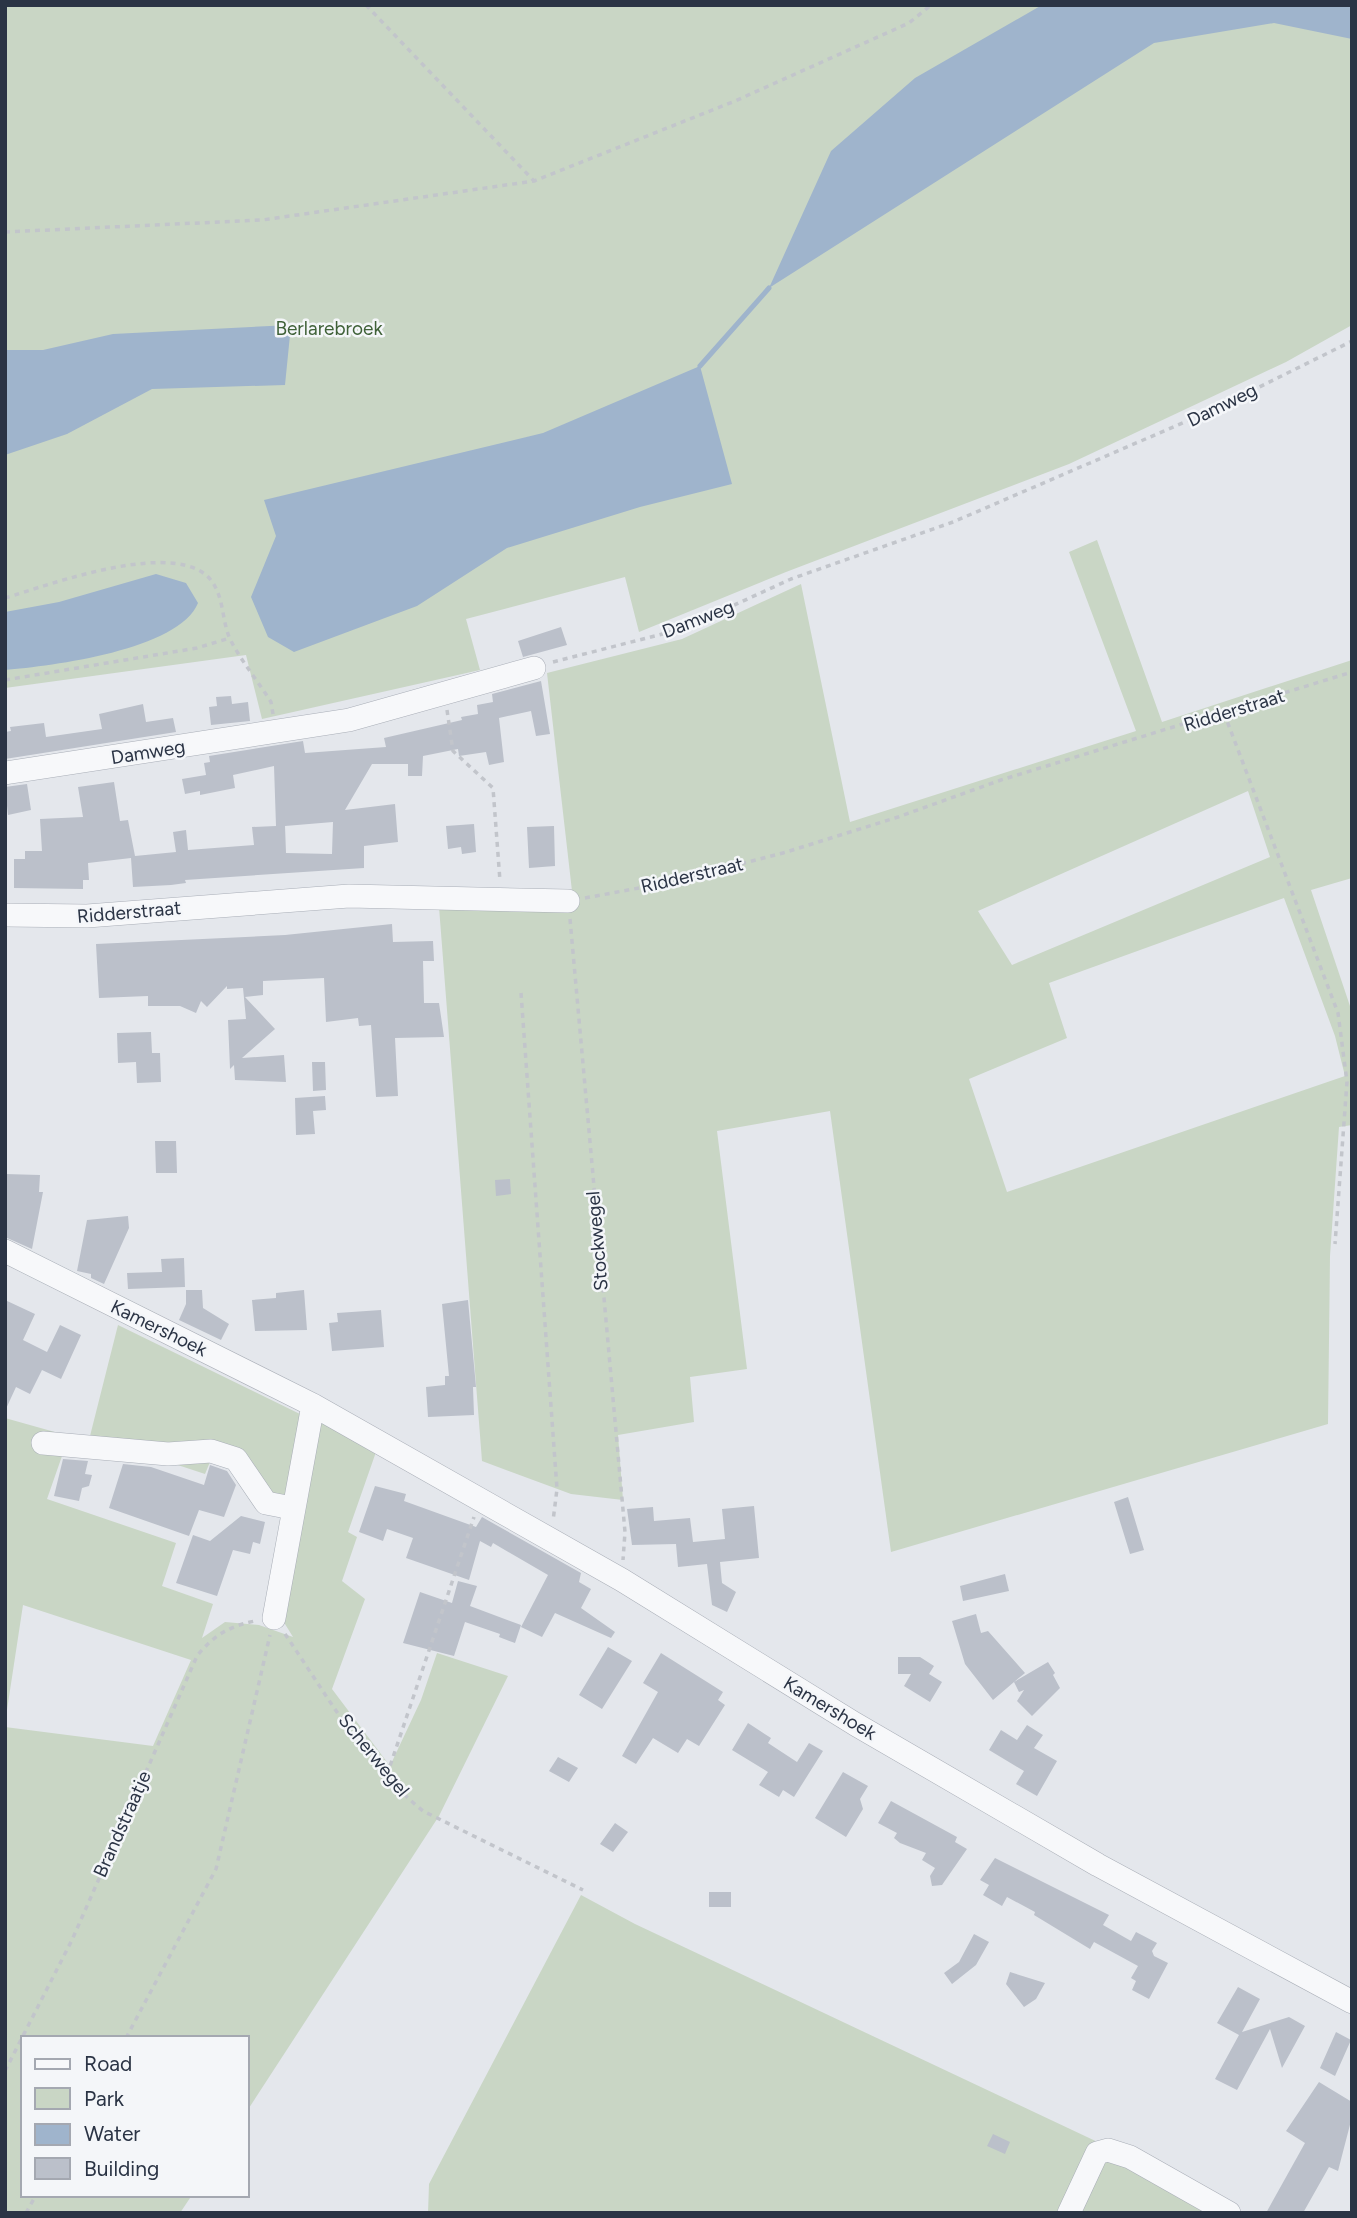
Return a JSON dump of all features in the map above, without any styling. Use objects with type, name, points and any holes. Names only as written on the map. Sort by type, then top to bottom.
[{"type":"street","name":"Damweg","points":[[5,773],[349,720],[534,668]]},
{"type":"street","name":"Ridderstraat","points":[[5,915],[87,916],[349,896],[568,901]]},
{"type":"street","name":"Kamershoek","points":[[5,1251],[313,1405],[480,1498],[622,1580],[855,1724],[1040,1831],[1352,2002]]},
{"type":"street","points":[[274,1618],[292,1508],[313,1405]]},
{"type":"street","points":[[43,1443],[168,1454],[211,1451],[236,1458],[266,1503],[292,1508]]},
{"type":"street","points":[[1069,2213],[1097,2153],[1108,2150],[1130,2157],[1229,2213]]},
{"type":"path","points":[[366,5],[534,181]]},
{"type":"path","points":[[5,232],[262,220],[534,181],[735,101],[909,23],[931,5]]},
{"type":"path","name":"Damweg","points":[[534,668],[681,629],[791,579],[953,522],[1169,430],[1352,341]]},
{"type":"path","points":[[5,598],[79,576],[137,564],[194,566],[212,581],[221,600],[230,638],[271,702],[277,731]]},
{"type":"path","points":[[5,680],[197,648],[230,638]]},
{"type":"path","name":"Ridderstraat","points":[[568,901],[666,883],[783,853],[1001,780],[1352,672]]},
{"type":"path","points":[[445,694],[453,751],[493,788],[501,901]]},
{"type":"path","points":[[1224,713],[1338,1013],[1347,1082],[1335,1244]]},
{"type":"path","name":"Stockwegel","points":[[568,901],[625,1532],[622,1580]]},
{"type":"path","points":[[521,993],[558,1489],[551,1538]]},
{"type":"path","points":[[387,1775],[480,1498]]},
{"type":"path","points":[[127,2036],[216,1869],[274,1618]]},
{"type":"path","name":"Scherwegel","points":[[274,1618],[350,1729],[401,1793],[423,1811],[583,1890]]},
{"type":"path","name":"Brandstraatje","points":[[23,2036],[72,1940],[197,1656],[210,1639],[236,1624],[274,1618]]},
{"type":"path","name":"Brandstraatje","points":[[5,2071],[21,2040]]},
{"type":"path","points":[[26,2213],[35,2197]]},
{"type":"green space","name":"Berlarebroek","points":[[5,5],[1352,5],[1352,325],[1286,362],[1069,464],[786,572],[639,632],[625,577],[466,619],[480,670],[262,719],[246,655],[5,688]]},
{"type":"green space","points":[[1097,540],[1162,722],[1352,660],[1352,878],[1311,890],[1352,1012],[1352,1125],[1339,1127],[1330,1256],[1328,1424],[891,1552],[830,1111],[717,1131],[747,1369],[690,1377],[694,1422],[618,1435],[623,1500],[571,1494],[482,1461],[439,907],[572,891],[547,673],[682,639],[801,584],[850,822],[1136,731],[1069,552]],"holes":[[[1248,791],[1270,857],[1012,965],[978,911]],[[1284,898],[1335,1036],[1345,1076],[1007,1192],[969,1079],[1067,1038],[1049,983]]]},
{"type":"green space","points":[[118,1325],[304,1416],[285,1498],[240,1483],[242,1473],[210,1462],[205,1474],[90,1436]]},
{"type":"green space","points":[[5,1418],[69,1436],[47,1499],[176,1543],[162,1586],[213,1604],[202,1638],[225,1622],[259,1625],[293,1637],[285,1624],[282,1611],[317,1418],[376,1452],[348,1532],[357,1537],[342,1581],[365,1599],[332,1689],[390,1766],[421,1700],[437,1653],[508,1676],[439,1816],[248,2109],[248,2036],[21,2036],[21,2197],[191,2197],[180,2213],[5,2213],[5,1727],[153,1746],[191,1660],[23,1605],[5,1723]]},
{"type":"green space","points":[[581,1895],[635,1924],[1227,2203],[1223,2213],[428,2213],[429,2184]]},
{"type":"water","points":[[1042,5],[1352,5],[1352,39],[1274,23],[1154,43],[769,288],[831,151],[915,78]]},
{"type":"water","points":[[291,325],[285,385],[152,389],[67,434],[5,455],[5,350],[43,350],[113,334]]},
{"type":"water","points":[[700,366],[732,484],[640,507],[507,548],[417,606],[294,652],[268,637],[251,597],[276,536],[264,500],[543,433]]},
{"type":"water","points":[[156,574],[186,583],[198,603],[186,619],[166,633],[112,653],[5,670],[5,612],[59,602]]},
{"type":"building","points":[[561,627],[567,645],[523,657],[518,641]]},
{"type":"building","points":[[541,681],[550,734],[536,736],[531,711],[499,718],[504,762],[489,765],[486,752],[459,756],[458,749],[423,756],[422,776],[408,776],[408,764],[372,764],[345,810],[395,804],[398,842],[364,846],[364,868],[185,880],[186,883],[133,887],[131,858],[88,863],[89,880],[83,880],[83,889],[14,888],[14,859],[25,859],[25,851],[42,851],[40,819],[83,817],[78,787],[114,782],[120,821],[128,820],[135,856],[176,852],[173,832],[186,830],[188,850],[254,845],[252,827],[276,826],[274,766],[233,775],[235,788],[200,795],[200,791],[185,794],[182,779],[206,775],[204,763],[210,762],[209,756],[303,741],[305,753],[386,747],[384,738],[478,714],[477,705],[493,702],[492,694]],"holes":[[[333,822],[332,854],[286,853],[285,826]]]},
{"type":"building","points":[[231,696],[232,704],[248,702],[250,721],[211,725],[209,707],[217,706],[216,697]]},
{"type":"building","points":[[143,704],[146,722],[173,718],[176,732],[5,759],[5,732],[11,731],[10,727],[44,723],[46,737],[102,729],[99,714]]},
{"type":"building","points":[[27,784],[31,810],[8,815],[5,787]]},
{"type":"building","points":[[474,824],[476,852],[462,854],[461,847],[448,849],[446,826]]},
{"type":"building","points":[[554,826],[555,866],[529,868],[527,827]]},
{"type":"building","points":[[392,924],[393,942],[433,941],[434,961],[423,961],[424,1003],[439,1003],[444,1037],[395,1038],[398,1096],[376,1097],[371,1025],[359,1026],[358,1018],[326,1022],[324,978],[263,981],[263,995],[245,997],[275,1029],[242,1058],[284,1055],[286,1082],[235,1080],[234,1065],[230,1069],[228,1020],[246,1019],[243,988],[227,989],[227,986],[207,1007],[201,1001],[196,1013],[180,1006],[148,1006],[148,996],[99,998],[96,944],[285,935]]},
{"type":"building","points":[[151,1032],[152,1053],[160,1053],[161,1082],[137,1083],[136,1062],[118,1063],[117,1033]]},
{"type":"building","points":[[312,1062],[325,1062],[326,1090],[313,1091]]},
{"type":"building","points":[[325,1096],[326,1110],[313,1111],[315,1134],[296,1135],[295,1098]]},
{"type":"building","points":[[155,1141],[176,1141],[177,1173],[156,1173]]},
{"type":"building","points":[[5,1174],[40,1175],[39,1192],[43,1192],[32,1249],[5,1237]]},
{"type":"building","points":[[510,1179],[511,1194],[496,1196],[495,1180]]},
{"type":"building","points":[[128,1216],[129,1228],[104,1284],[91,1278],[91,1274],[77,1271],[87,1220]]},
{"type":"building","points":[[184,1258],[185,1287],[128,1289],[127,1273],[162,1272],[161,1259]]},
{"type":"building","points":[[186,1290],[202,1290],[203,1308],[229,1324],[221,1340],[179,1320],[186,1304]]},
{"type":"building","points":[[304,1290],[307,1330],[255,1331],[252,1300],[276,1298],[276,1293]]},
{"type":"building","points":[[5,1300],[35,1314],[23,1340],[47,1352],[60,1325],[81,1335],[61,1379],[42,1370],[30,1394],[16,1387],[5,1411]]},
{"type":"building","points":[[468,1300],[476,1387],[473,1387],[474,1415],[428,1417],[426,1387],[445,1385],[445,1376],[449,1376],[442,1304]]},
{"type":"building","points":[[381,1310],[384,1347],[332,1351],[329,1323],[338,1322],[337,1313]]},
{"type":"building","points":[[63,1459],[88,1461],[85,1474],[92,1475],[89,1486],[82,1488],[79,1501],[54,1496]]},
{"type":"building","points":[[123,1464],[151,1467],[204,1485],[210,1465],[227,1471],[236,1485],[224,1517],[199,1510],[189,1536],[109,1508]]},
{"type":"building","points":[[375,1486],[406,1494],[404,1501],[476,1527],[482,1517],[581,1573],[579,1582],[591,1589],[581,1608],[615,1632],[611,1638],[555,1613],[542,1637],[521,1627],[548,1575],[493,1543],[491,1547],[480,1541],[469,1580],[406,1558],[413,1538],[387,1529],[383,1541],[359,1532]]},
{"type":"building","points":[[1128,1497],[1144,1550],[1130,1554],[1114,1502]]},
{"type":"building","points":[[754,1506],[759,1558],[720,1562],[722,1583],[736,1592],[727,1612],[712,1605],[707,1564],[678,1567],[676,1544],[632,1545],[627,1509],[653,1507],[654,1521],[690,1518],[693,1542],[725,1539],[722,1509]]},
{"type":"building","points":[[241,1516],[265,1522],[260,1544],[253,1542],[250,1554],[233,1550],[217,1596],[176,1583],[193,1535],[210,1541]]},
{"type":"building","points":[[1005,1574],[1009,1591],[963,1601],[960,1586]]},
{"type":"building","points":[[458,1581],[477,1586],[470,1606],[521,1625],[515,1643],[499,1637],[500,1634],[465,1622],[454,1656],[403,1643],[420,1592],[452,1603]]},
{"type":"building","points":[[976,1614],[981,1633],[988,1631],[1025,1673],[993,1700],[965,1664],[952,1621]]},
{"type":"building","points":[[608,1647],[632,1661],[602,1709],[579,1695]]},
{"type":"building","points":[[661,1653],[723,1692],[718,1700],[725,1705],[699,1746],[687,1739],[678,1753],[653,1738],[636,1764],[622,1756],[658,1692],[643,1683]]},
{"type":"building","points":[[898,1657],[920,1657],[934,1666],[929,1674],[942,1682],[930,1702],[904,1686],[911,1674],[898,1674]]},
{"type":"building","points":[[1048,1662],[1060,1688],[1032,1716],[1017,1701],[1024,1690],[1019,1692],[1014,1682]]},
{"type":"building","points":[[748,1723],[771,1738],[768,1743],[797,1762],[809,1743],[823,1751],[794,1797],[783,1790],[779,1797],[759,1785],[768,1772],[732,1750]]},
{"type":"building","points":[[1027,1725],[1043,1735],[1034,1748],[1057,1761],[1037,1796],[1016,1784],[1024,1771],[989,1750],[1001,1730],[1017,1740]]},
{"type":"building","points":[[558,1757],[578,1768],[569,1782],[549,1771]]},
{"type":"building","points":[[843,1772],[868,1786],[860,1799],[863,1809],[846,1837],[815,1818]]},
{"type":"building","points":[[891,1801],[957,1837],[955,1842],[967,1849],[942,1885],[932,1886],[930,1876],[935,1868],[922,1860],[926,1853],[900,1843],[894,1838],[897,1833],[878,1823]]},
{"type":"building","points":[[615,1823],[628,1832],[613,1852],[600,1844]]},
{"type":"building","points":[[995,1858],[1109,1915],[1103,1925],[1131,1941],[1136,1932],[1157,1943],[1152,1951],[1154,1956],[1168,1963],[1149,1999],[1132,1990],[1136,1981],[1131,1978],[1138,1966],[1094,1942],[1090,1949],[1034,1915],[1035,1912],[1007,1897],[1002,1906],[983,1895],[989,1885],[980,1880]]},
{"type":"building","points":[[709,1892],[731,1892],[731,1907],[709,1907]]},
{"type":"building","points":[[974,1934],[989,1942],[976,1965],[952,1984],[944,1973],[959,1962]]},
{"type":"building","points":[[1010,1972],[1045,1983],[1036,1999],[1024,2007],[1006,1984]]},
{"type":"building","points":[[1238,1987],[1260,1999],[1242,2032],[1289,2017],[1305,2026],[1282,2068],[1270,2029],[1237,2090],[1215,2079],[1239,2035],[1217,2023]]},
{"type":"building","points":[[1336,2032],[1351,2040],[1335,2076],[1320,2068]]},
{"type":"building","points":[[1319,2082],[1352,2102],[1352,2117],[1338,2171],[1329,2167],[1303,2213],[1266,2213],[1305,2143],[1286,2131]]},
{"type":"building","points":[[993,2134],[1010,2142],[1005,2154],[987,2146]]},
{"type":"waterway","points":[[700,366],[769,288]]}]
